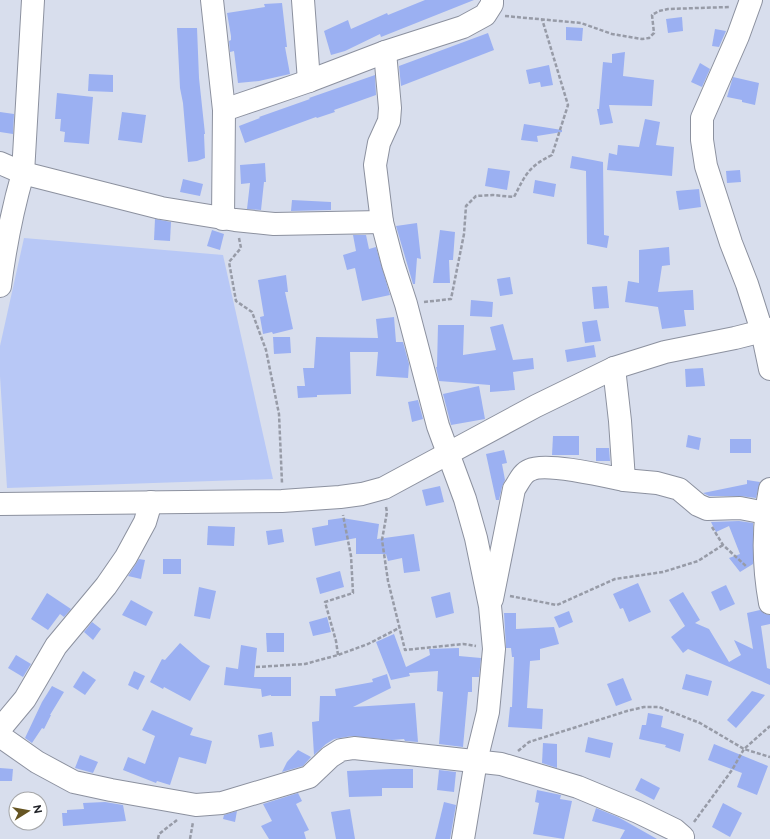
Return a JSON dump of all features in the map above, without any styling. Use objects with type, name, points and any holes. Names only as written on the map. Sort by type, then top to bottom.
[{"type":"street","points":[[0,286],[4,253],[14,204],[23,173],[33,0]]},
{"type":"street","points":[[212,0],[224,110],[229,220]]},
{"type":"street","points":[[303,0],[309,81]]},
{"type":"street","points":[[751,2],[738,36],[702,118],[702,140],[706,166],[731,243],[766,330],[770,369]]},
{"type":"street","points":[[224,110],[309,81],[385,52],[463,27],[488,8]]},
{"type":"street","points":[[385,52],[390,114],[389,121],[379,142],[375,165],[382,222],[393,264],[406,304],[438,426],[465,499],[492,600],[494,649],[488,712],[476,761],[464,839]]},
{"type":"street","points":[[0,163],[23,173],[161,208],[229,220],[274,224],[382,222]]},
{"type":"street","points":[[0,504],[282,501],[362,494],[384,488],[536,406],[614,368],[665,352],[766,330]]},
{"type":"street","points":[[614,368],[620,421],[624,480]]},
{"type":"street","points":[[492,600],[514,489],[524,473],[531,469],[552,467],[624,480],[657,483],[679,488],[698,505],[707,509],[740,508],[766,513]]},
{"type":"street","points":[[770,489],[766,513],[766,579],[770,603]]},
{"type":"street","points":[[0,730],[25,699],[56,646],[106,586],[126,557],[145,522],[151,502]]},
{"type":"street","points":[[0,736],[37,762],[74,782],[196,805],[222,803],[309,777],[330,756],[341,750],[354,748],[501,764],[578,787],[665,824],[679,833],[683,838]]},
{"type":"path","points":[[488,8],[542,19],[581,23],[612,34],[642,39],[649,38],[654,33],[652,15],[659,11],[668,9],[726,7],[751,2]]},
{"type":"path","points":[[406,304],[451,299],[464,234],[466,206],[476,196],[493,195],[514,197],[526,174],[537,163],[552,155],[568,105],[542,19]]},
{"type":"path","points":[[229,220],[241,248],[229,262],[234,294],[236,301],[252,312],[266,350],[279,414],[282,501]]},
{"type":"path","points":[[384,488],[387,512],[382,540],[388,581],[405,650],[463,644],[494,649]]},
{"type":"path","points":[[338,655],[336,641],[325,602],[353,593],[351,556],[340,497]]},
{"type":"path","points":[[698,505],[723,545],[744,565],[766,579]]},
{"type":"path","points":[[492,600],[557,605],[615,579],[663,572],[698,561],[723,545]]},
{"type":"path","points":[[256,667],[305,664],[338,655],[368,644],[399,628]]},
{"type":"path","points":[[501,764],[529,742],[644,707],[659,707],[700,723],[744,749],[770,757]]},
{"type":"path","points":[[683,838],[732,770],[744,749],[770,726]]},
{"type":"shaded area","points":[[24,238],[223,255],[273,479],[7,488],[0,376],[0,346]]},
{"type":"building","points":[[425,0],[474,0],[381,37],[380,34],[345,51],[331,55],[324,31],[348,20],[351,29],[387,13],[388,15]]},
{"type":"building","points":[[282,3],[287,47],[285,47],[290,74],[259,81],[238,83],[234,51],[230,52],[229,41],[231,40],[231,36],[227,13],[265,7],[264,4]]},
{"type":"building","points":[[682,17],[683,31],[668,33],[666,19]]},
{"type":"building","points":[[566,27],[583,28],[582,41],[566,40]]},
{"type":"building","points":[[177,28],[197,28],[199,78],[205,134],[205,158],[197,161],[188,162],[183,103],[180,88]]},
{"type":"building","points":[[715,29],[726,31],[719,47],[712,46]]},
{"type":"building","points":[[488,33],[494,50],[401,86],[399,66]]},
{"type":"building","points":[[625,52],[623,76],[654,80],[652,106],[609,105],[613,123],[600,125],[597,109],[599,109],[603,62],[612,63],[612,54]]},
{"type":"building","points":[[700,63],[710,69],[702,87],[691,82]]},
{"type":"building","points":[[549,65],[553,85],[541,87],[540,82],[529,84],[526,70]]},
{"type":"building","points":[[89,74],[113,75],[113,92],[88,91]]},
{"type":"building","points":[[375,75],[376,95],[334,110],[335,112],[317,118],[316,117],[245,143],[239,126],[260,118],[259,117],[310,99],[309,98]]},
{"type":"building","points":[[733,77],[759,83],[755,105],[742,102],[742,100],[727,97]]},
{"type":"building","points":[[57,93],[93,97],[89,144],[64,142],[65,132],[60,131],[61,119],[55,119]]},
{"type":"building","points":[[0,112],[14,114],[13,134],[0,132]]},
{"type":"building","points":[[122,112],[146,115],[142,143],[118,140]]},
{"type":"building","points":[[645,119],[660,122],[656,145],[674,147],[672,176],[607,170],[609,153],[617,155],[618,145],[639,147]]},
{"type":"building","points":[[524,124],[562,130],[562,132],[537,136],[538,142],[521,140]]},
{"type":"building","points":[[572,156],[603,162],[604,235],[609,236],[607,248],[587,244],[586,171],[570,168]]},
{"type":"building","points":[[265,163],[266,182],[264,182],[261,210],[247,209],[250,183],[241,184],[240,165]]},
{"type":"building","points":[[488,168],[510,171],[507,190],[485,186]]},
{"type":"building","points":[[740,170],[741,182],[727,183],[726,171]]},
{"type":"building","points":[[183,179],[203,184],[200,196],[180,192]]},
{"type":"building","points":[[535,180],[556,184],[554,197],[533,193]]},
{"type":"building","points":[[699,189],[701,207],[679,210],[676,191]]},
{"type":"building","points":[[292,200],[331,202],[331,210],[291,211]]},
{"type":"building","points":[[155,219],[171,222],[170,241],[154,240]]},
{"type":"building","points":[[417,223],[421,259],[417,258],[415,284],[413,284],[396,226]]},
{"type":"building","points":[[212,230],[224,234],[220,250],[207,246]]},
{"type":"building","points":[[440,230],[455,232],[453,260],[449,260],[450,283],[433,283]]},
{"type":"building","points":[[353,235],[366,235],[369,249],[376,247],[390,295],[362,301],[355,268],[347,270],[343,255],[356,251]]},
{"type":"building","points":[[669,247],[670,265],[662,266],[658,292],[693,290],[694,310],[684,310],[686,326],[662,329],[658,307],[625,302],[628,281],[639,283],[639,250]]},
{"type":"building","points":[[286,275],[288,292],[285,292],[293,329],[273,334],[272,332],[263,334],[260,317],[264,316],[258,280]]},
{"type":"building","points":[[510,277],[513,294],[500,296],[497,279]]},
{"type":"building","points":[[607,286],[609,308],[594,309],[592,287]]},
{"type":"building","points":[[471,300],[493,302],[492,317],[470,316]]},
{"type":"building","points":[[394,317],[396,342],[403,342],[409,364],[408,378],[376,376],[378,352],[350,352],[351,394],[317,395],[317,397],[298,398],[297,386],[305,386],[303,368],[314,368],[316,337],[378,338],[376,319]]},
{"type":"building","points":[[597,320],[601,341],[585,343],[582,322]]},
{"type":"building","points":[[503,324],[513,360],[533,358],[534,369],[513,372],[515,390],[490,392],[490,385],[439,381],[436,367],[438,325],[464,325],[463,355],[496,350],[490,327]]},
{"type":"building","points":[[273,337],[290,337],[291,353],[274,354]]},
{"type":"building","points":[[594,345],[596,357],[567,362],[565,350]]},
{"type":"building","points":[[703,368],[705,386],[686,387],[685,369]]},
{"type":"building","points":[[479,386],[485,419],[451,425],[443,394]]},
{"type":"building","points":[[418,400],[423,419],[412,422],[408,402]]},
{"type":"building","points":[[688,435],[701,438],[699,450],[686,447]]},
{"type":"building","points":[[553,436],[579,436],[579,455],[552,455]]},
{"type":"building","points":[[730,439],[751,439],[751,453],[730,453]]},
{"type":"building","points":[[596,448],[609,448],[610,461],[596,461]]},
{"type":"building","points":[[504,450],[507,463],[502,464],[505,480],[499,500],[496,500],[486,454]]},
{"type":"building","points":[[747,480],[760,482],[756,498],[740,496],[709,496],[703,493],[747,484]]},
{"type":"building","points":[[440,486],[444,502],[426,506],[422,490]]},
{"type":"building","points":[[342,518],[379,524],[377,539],[414,534],[420,571],[404,573],[402,558],[388,561],[386,554],[356,554],[356,538],[315,546],[312,528],[328,525],[328,520]]},
{"type":"building","points":[[739,521],[753,523],[753,564],[740,572],[729,558],[740,554],[729,526],[716,532],[711,522]]},
{"type":"building","points":[[208,526],[235,527],[234,546],[207,545]]},
{"type":"building","points":[[282,529],[284,542],[268,545],[266,531]]},
{"type":"building","points":[[139,559],[145,560],[141,579],[128,576]]},
{"type":"building","points":[[163,559],[181,559],[181,574],[163,574]]},
{"type":"building","points":[[340,571],[344,587],[320,594],[316,578]]},
{"type":"building","points":[[638,583],[651,612],[629,622],[623,608],[620,609],[613,594]]},
{"type":"building","points":[[726,585],[735,604],[720,611],[711,592]]},
{"type":"building","points":[[199,587],[216,591],[210,619],[194,616]]},
{"type":"building","points":[[450,592],[454,613],[436,618],[431,597]]},
{"type":"building","points":[[683,592],[700,620],[695,623],[709,629],[729,662],[741,655],[734,640],[753,649],[747,613],[760,610],[765,614],[770,615],[770,624],[761,626],[767,668],[770,669],[770,685],[688,649],[683,653],[671,637],[685,626],[669,600]]},
{"type":"building","points":[[47,593],[71,609],[64,617],[60,614],[48,630],[31,619]]},
{"type":"building","points":[[131,600],[153,612],[146,626],[122,615]]},
{"type":"building","points":[[569,611],[573,622],[559,628],[554,617]]},
{"type":"building","points":[[504,613],[516,613],[516,629],[554,627],[559,644],[540,649],[540,660],[530,661],[527,708],[543,709],[542,729],[508,727],[510,707],[512,707],[514,657],[512,657],[511,648],[506,648]]},
{"type":"building","points":[[327,617],[331,632],[313,636],[309,622]]},
{"type":"building","points":[[92,622],[101,629],[93,640],[84,632]]},
{"type":"building","points":[[266,633],[284,633],[284,652],[267,652]]},
{"type":"building","points":[[394,634],[406,667],[430,655],[429,649],[459,648],[459,656],[481,658],[479,677],[472,677],[472,692],[468,692],[463,747],[439,744],[443,692],[437,691],[438,671],[409,673],[410,676],[391,680],[376,642]]},
{"type":"building","points":[[180,643],[202,662],[210,666],[190,701],[164,687],[163,689],[150,682],[162,659],[165,660]]},
{"type":"building","points":[[241,645],[257,648],[254,677],[291,677],[291,696],[271,695],[262,697],[261,689],[224,685],[226,667],[238,669]]},
{"type":"building","points":[[16,655],[31,664],[23,677],[8,668]]},
{"type":"building","points":[[83,671],[96,680],[85,695],[73,687]]},
{"type":"building","points":[[134,671],[145,676],[138,690],[128,685]]},
{"type":"building","points":[[387,674],[391,688],[353,707],[415,703],[418,742],[405,741],[404,739],[392,740],[352,736],[334,739],[314,755],[312,722],[319,721],[320,696],[336,696],[335,689],[373,682],[372,679]]},
{"type":"building","points":[[686,674],[712,681],[708,696],[682,689]]},
{"type":"building","points":[[623,678],[632,700],[616,706],[607,684]]},
{"type":"building","points":[[52,686],[64,692],[50,715],[44,729],[42,728],[32,743],[25,738],[42,702]]},
{"type":"building","points":[[752,691],[765,695],[736,728],[727,720]]},
{"type":"building","points":[[152,710],[193,728],[190,735],[212,741],[206,764],[179,757],[170,785],[157,781],[156,783],[123,770],[128,757],[145,764],[155,736],[142,730]]},
{"type":"building","points":[[648,713],[663,716],[661,727],[684,734],[680,752],[665,747],[666,745],[639,739],[642,725],[646,725]]},
{"type":"building","points":[[272,732],[274,746],[260,748],[258,735]]},
{"type":"building","points":[[588,737],[613,743],[610,758],[585,752]]},
{"type":"building","points":[[543,743],[557,744],[557,768],[542,763]]},
{"type":"building","points":[[714,744],[768,766],[757,795],[737,787],[742,773],[708,760]]},
{"type":"building","points":[[298,750],[311,757],[303,766],[282,772],[287,762]]},
{"type":"building","points":[[80,755],[98,762],[93,773],[75,768]]},
{"type":"building","points":[[0,768],[13,769],[12,781],[0,781]]},
{"type":"building","points":[[413,769],[413,788],[382,788],[382,796],[349,797],[347,771]]},
{"type":"building","points":[[439,770],[456,772],[454,792],[437,790]]},
{"type":"building","points":[[641,778],[660,788],[654,800],[635,790]]},
{"type":"building","points":[[537,790],[561,795],[560,799],[572,801],[564,839],[533,834],[539,803],[535,802]]},
{"type":"building","points":[[298,793],[302,801],[296,804],[309,830],[304,832],[306,839],[269,839],[261,826],[272,821],[263,804]]},
{"type":"building","points":[[105,802],[123,805],[126,821],[63,826],[62,813],[67,813],[67,810],[84,809],[83,803]]},
{"type":"building","points":[[444,802],[456,805],[450,839],[435,839]]},
{"type":"building","points":[[723,803],[742,813],[730,837],[712,827]]},
{"type":"building","points":[[596,808],[618,817],[657,839],[620,839],[625,830],[592,821]]},
{"type":"building","points":[[350,809],[355,839],[336,839],[331,812]]},
{"type":"building","points":[[237,811],[235,822],[223,819],[224,815]]}]
